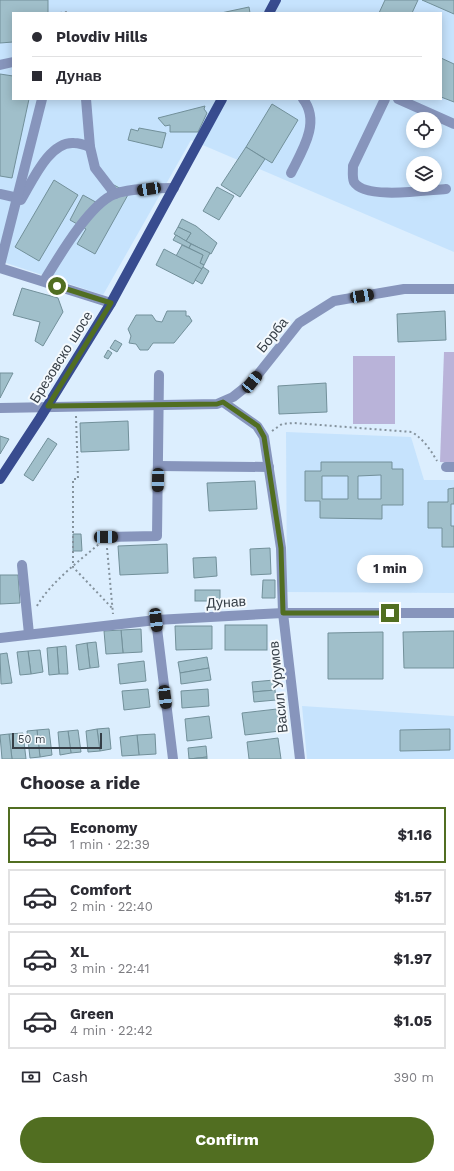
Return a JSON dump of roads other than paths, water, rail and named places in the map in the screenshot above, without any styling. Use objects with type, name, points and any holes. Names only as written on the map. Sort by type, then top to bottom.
[{"type":"main road","points":[[270,12],[276,0]]},
{"type":"main road","name":"Брезовско шосе","points":[[0,479],[48,406],[111,303],[221,100]]},
{"type":"street","points":[[0,65],[12,62]]},
{"type":"street","points":[[15,211],[42,100]]},
{"type":"street","points":[[86,100],[90,147],[95,168],[115,194]]},
{"type":"street","points":[[291,173],[309,136],[308,106],[304,100]]},
{"type":"street","points":[[385,100],[353,166],[352,176],[355,183],[368,191],[379,193],[446,189]]},
{"type":"street","points":[[400,100],[454,124]]},
{"type":"street","points":[[90,147],[73,143],[57,147],[44,162],[15,211],[3,240],[0,266],[111,303]]},
{"type":"street","points":[[44,281],[61,253],[96,208],[115,194],[149,189],[174,188]]},
{"type":"street","points":[[0,194],[18,198]]},
{"type":"street","name":"Борба","points":[[223,402],[252,382],[299,323],[334,302],[404,289],[454,289]]},
{"type":"street","points":[[106,537],[157,536],[159,375]]},
{"type":"street","points":[[0,408],[223,402]]},
{"type":"street","name":"Васил Урумов","points":[[223,402],[247,417],[264,437],[281,548],[283,613],[300,759]]},
{"type":"street","points":[[158,466],[269,467]]},
{"type":"street","points":[[22,565],[29,634]]},
{"type":"street","name":"Дунав","points":[[0,638],[156,620],[283,613],[454,613]]},
{"type":"street","points":[[156,620],[173,759]]}]
